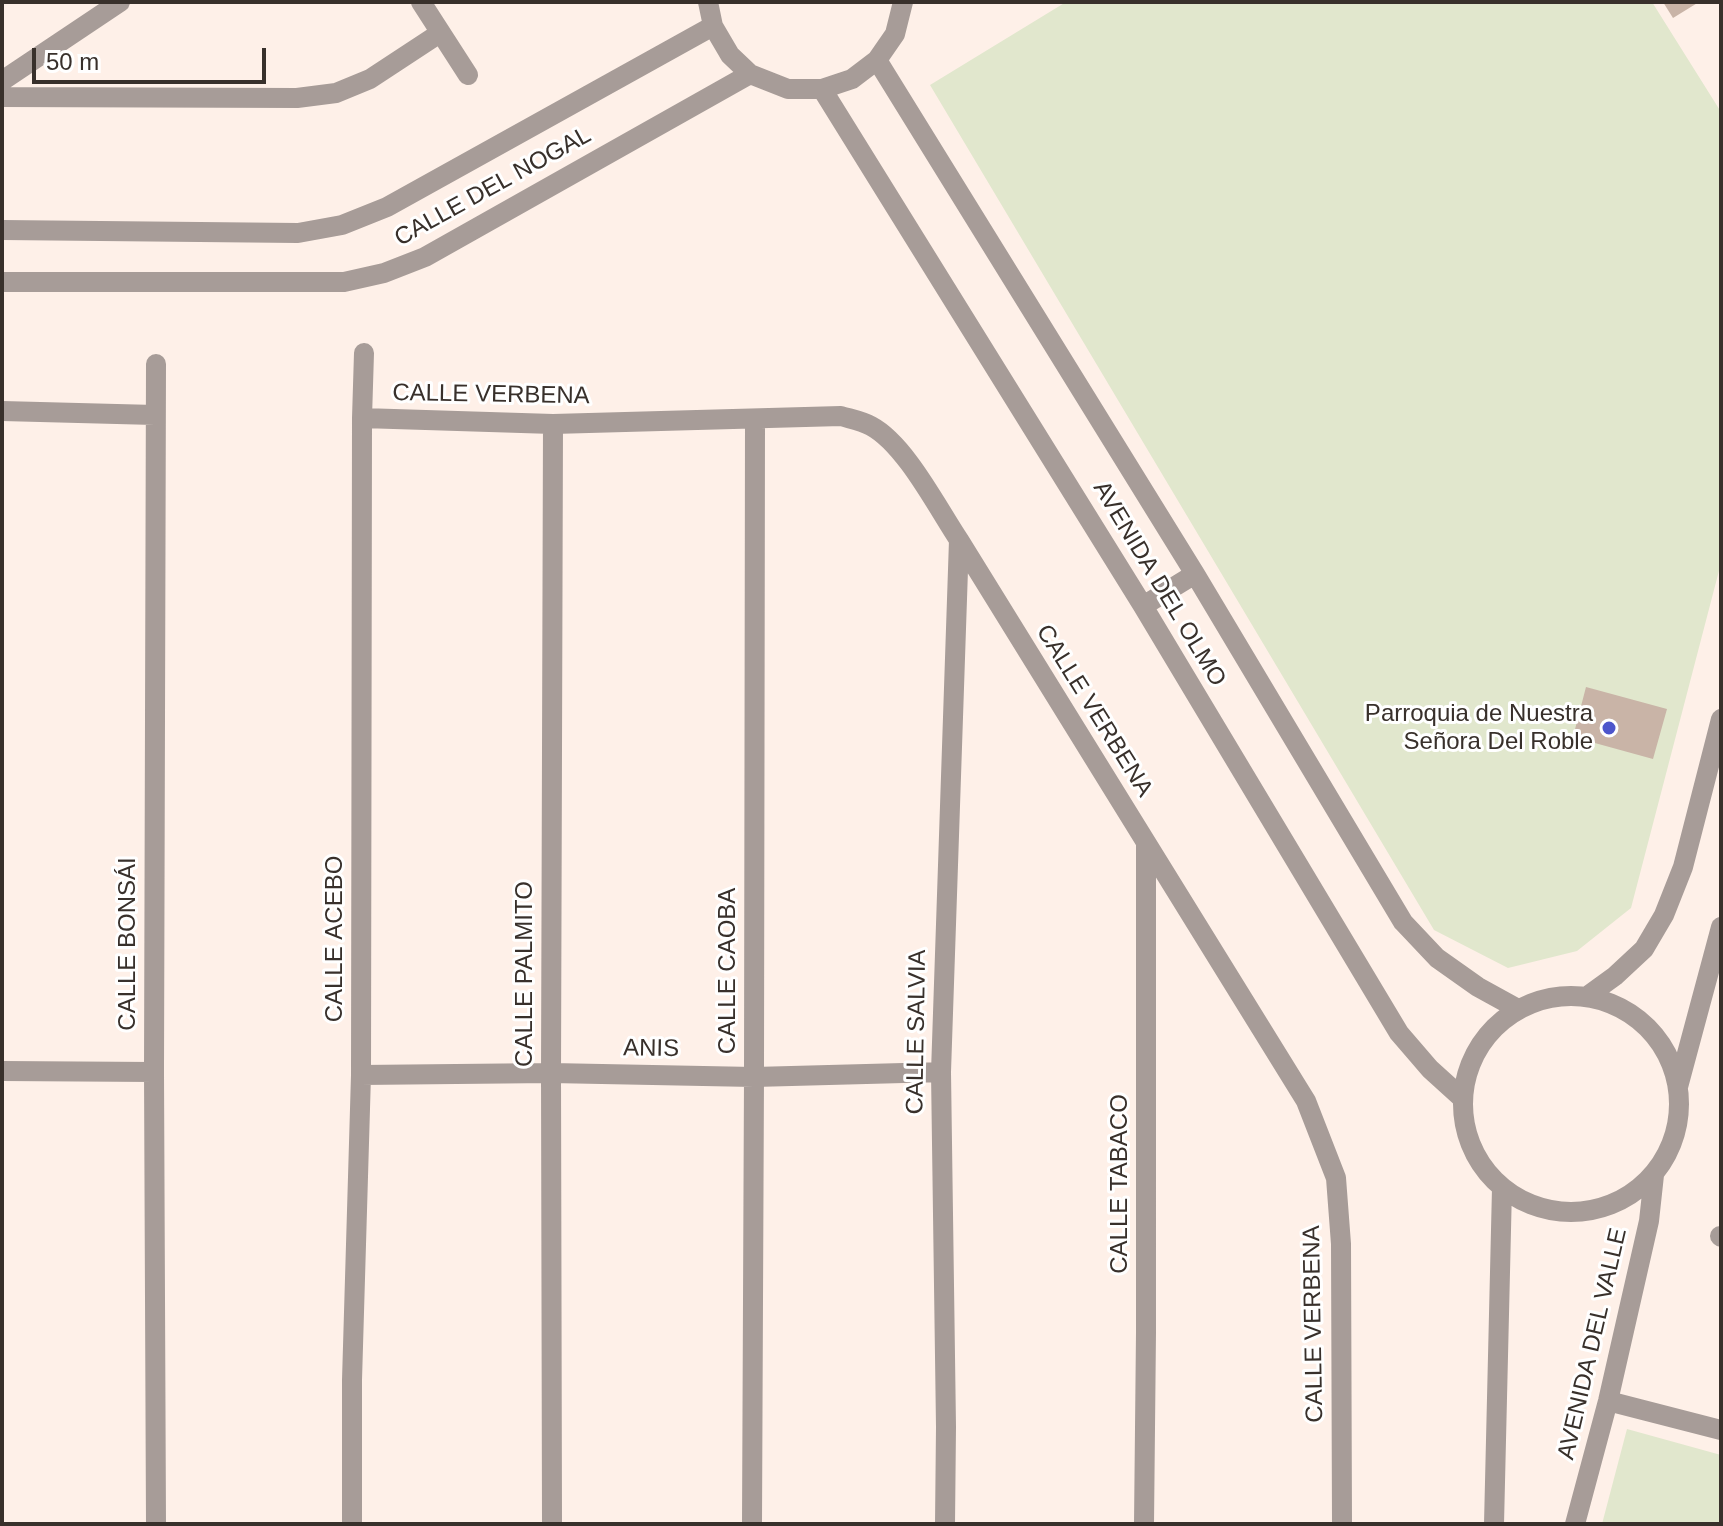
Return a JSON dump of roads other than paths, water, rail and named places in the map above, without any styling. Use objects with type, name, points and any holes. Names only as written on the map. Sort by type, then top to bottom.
[{"type":"street","points":[[2,81],[120,2]]},
{"type":"street","points":[[421,2],[468,75]]},
{"type":"street","points":[[708,2],[713,26],[730,55],[750,74],[788,89],[822,89],[852,79],[877,60],[895,34],[904,3]]},
{"type":"street","name":"CALLE DEL NOGAL","points":[[2,230],[298,233],[342,225],[387,207],[713,26]]},
{"type":"street","points":[[2,97],[297,98],[336,93],[370,79],[440,33]]},
{"type":"street","name":"AVENIDA DEL OLMO","points":[[877,60],[1195,574],[1403,922],[1437,958],[1478,987],[1518,1009]]},
{"type":"street","name":"CALLE DEL NOGAL","points":[[2,282],[344,282],[384,273],[425,257],[750,74]]},
{"type":"street","name":"AVENIDA DEL OLMO","points":[[822,89],[1143,606],[1399,1033],[1430,1069],[1462,1098]]},
{"type":"street","name":"CALLE ACEBO","points":[[352,1524],[352,1380],[361,1075],[364,353]]},
{"type":"street","name":"CALLE BONSÁI","points":[[156,364],[156,1524]]},
{"type":"street","points":[[2,411],[155,415]]},
{"type":"street","name":"CALLE VERBENA","points":[[362,418],[553,424],[841,416],[870,425],[892,441],[959,540],[1306,1101],[1336,1178],[1341,1244],[1342,1524]]},
{"type":"street","name":"CALLE CAOBA","points":[[752,1524],[755,419]]},
{"type":"street","name":"CALLE PALMITO","points":[[552,1524],[553,424]]},
{"type":"street","name":"CALLE SALVIA","points":[[945,1524],[941,1072],[959,540]]},
{"type":"street","points":[[1143,606],[1195,574]]},
{"type":"street","points":[[1586,997],[1644,949],[1664,915],[1683,867],[1721,719]]},
{"type":"street","name":"CALLE TABACO","points":[[1144,1524],[1146,843]]},
{"type":"street","points":[[1678,1087],[1667,1055],[1647,1027],[1619,1007],[1586,997],[1551,997],[1518,1009],[1490,1031],[1470,1062],[1462,1098],[1466,1132],[1480,1162],[1502,1188],[1531,1205],[1564,1213],[1597,1209],[1628,1196],[1654,1175],[1670,1148],[1679,1118],[1678,1087],[1721,927]]},
{"type":"street","points":[[2,1071],[154,1072]]},
{"type":"street","name":"ANIS","points":[[361,1075],[551,1073],[754,1077],[941,1072]]},
{"type":"street","name":"AVENIDA DEL VALLE","points":[[1575,1524],[1608,1401],[1649,1221],[1654,1175]]},
{"type":"street","points":[[1494,1524],[1502,1188]]},
{"type":"street","points":[[1608,1401],[1721,1430]]},
{"type":"place","name":"Parroquia de Nuestra Señora Del Roble","points":[[1609,728]]}]
